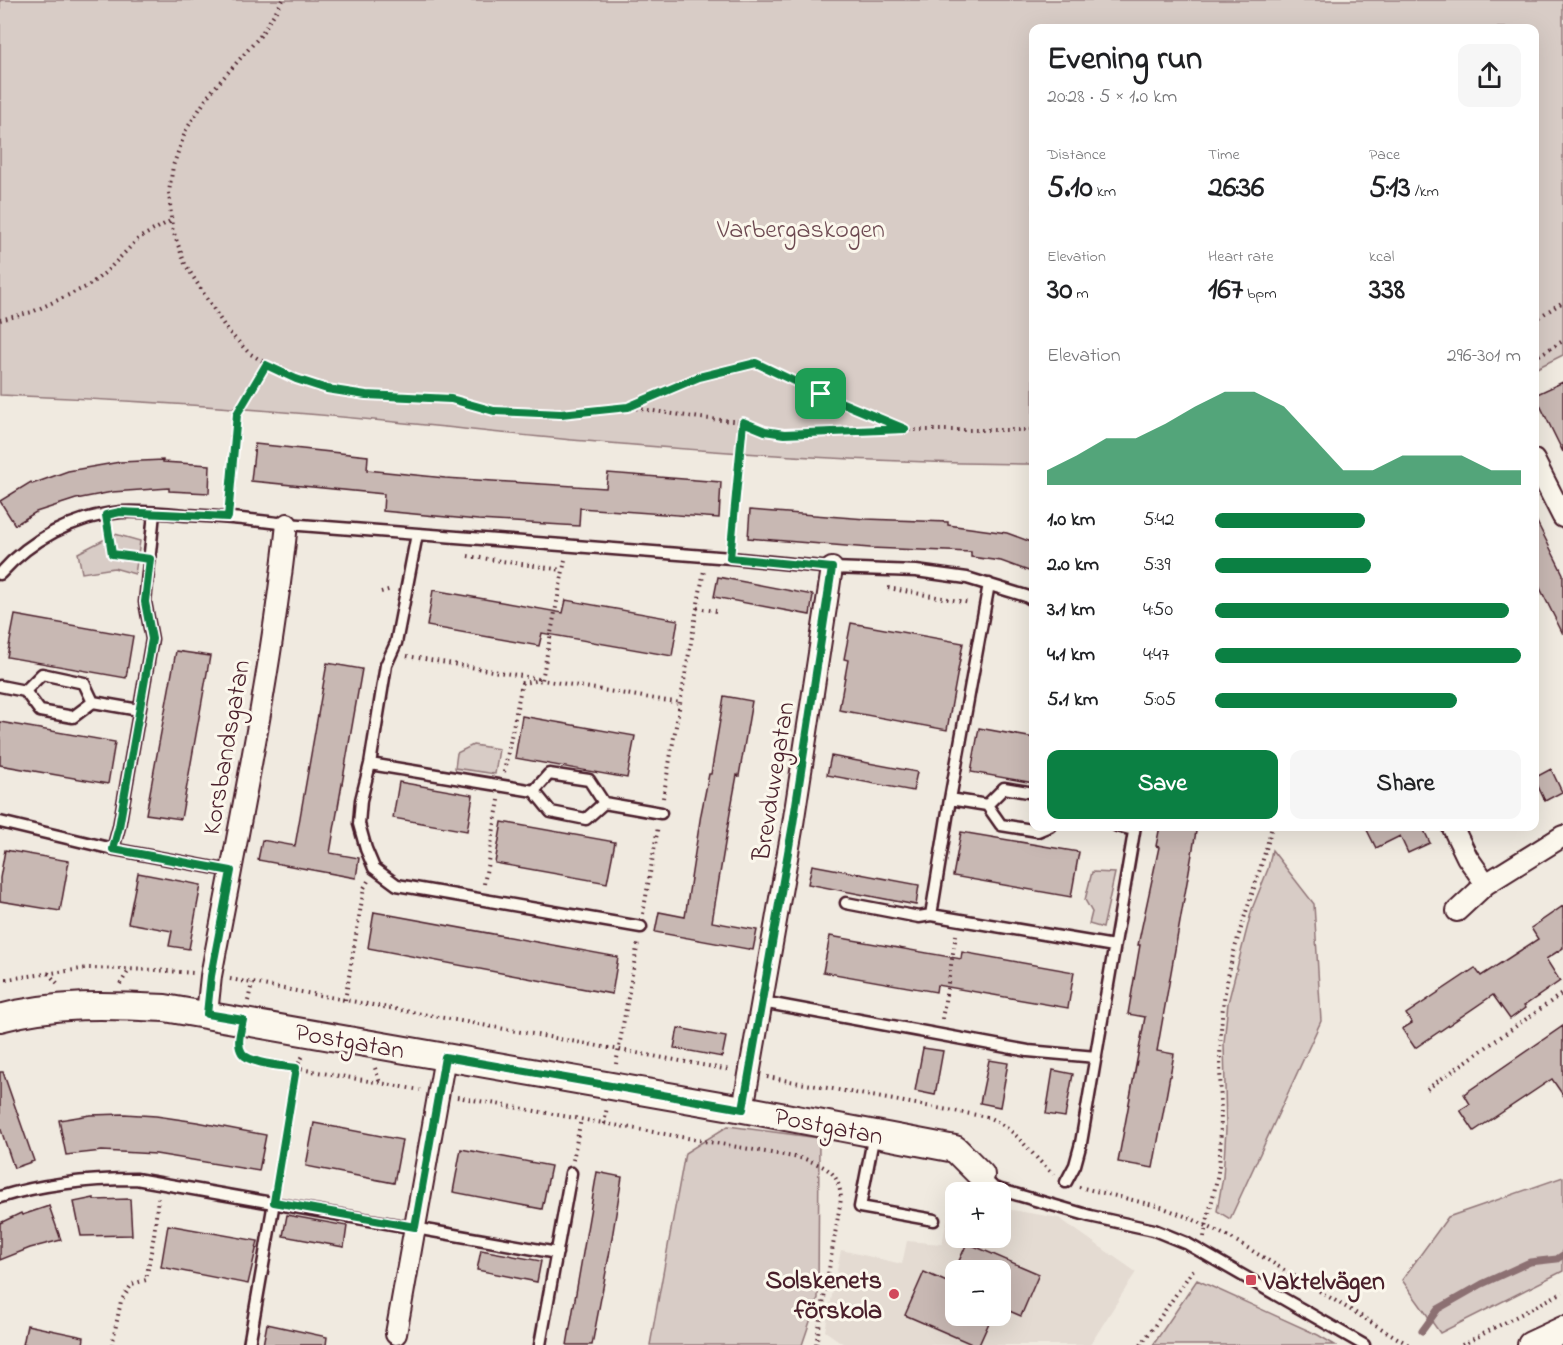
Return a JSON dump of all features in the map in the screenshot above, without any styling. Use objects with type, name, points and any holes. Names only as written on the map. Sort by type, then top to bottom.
[{"type":"street","points":[[1539,470],[1563,517]]},
{"type":"street","name":"Korsbandsgatan","points":[[207,1014],[211,976],[265,679],[287,524]]},
{"type":"street","name":"Brevduvegatan","points":[[743,1109],[800,784],[832,568]]},
{"type":"street","points":[[1454,831],[1467,857],[1486,884]]},
{"type":"street","points":[[1456,911],[1486,884],[1563,836]]},
{"type":"street","name":"Postgatan","points":[[0,1018],[39,1009],[78,1005],[165,1008],[207,1014],[955,1149],[981,1175]]},
{"type":"street","points":[[396,1334],[445,1057]]},
{"type":"street","points":[[1531,1345],[1563,1330]]},
{"type":"lane","points":[[0,574],[34,543],[87,519],[120,512],[228,517],[287,524],[706,556],[832,568],[916,571],[968,578],[1029,598]]},
{"type":"lane","points":[[113,849],[119,827],[152,639],[145,602],[154,513]]},
{"type":"lane","points":[[417,534],[396,643],[386,665],[370,764],[361,800],[359,824],[374,867],[397,885],[641,927]]},
{"type":"lane","points":[[931,915],[989,584]]},
{"type":"lane","points":[[24,691],[42,674],[84,682],[93,702]]},
{"type":"lane","points":[[0,686],[24,691],[40,711],[74,717],[93,702],[140,710]]},
{"type":"lane","points":[[370,764],[534,791],[551,812],[586,819],[604,803]]},
{"type":"lane","points":[[534,791],[549,774],[589,780],[604,803],[661,813]]},
{"type":"lane","points":[[987,805],[1004,788],[1029,792]]},
{"type":"lane","points":[[950,798],[987,805],[1001,825],[1029,830]]},
{"type":"lane","points":[[0,822],[113,849],[231,871]]},
{"type":"lane","points":[[1065,1182],[1075,1165],[1081,1143],[1134,831]]},
{"type":"lane","points":[[846,903],[919,917],[931,915],[958,919],[1114,946]]},
{"type":"lane","points":[[762,1002],[1028,1051],[1096,1057]]},
{"type":"lane","points":[[874,1134],[861,1207],[934,1220]]},
{"type":"lane","points":[[540,1345],[571,1173]]},
{"type":"lane","name":"Postgatan","points":[[981,1175],[994,1188],[1090,1216],[1154,1230],[1201,1251],[1364,1345]]},
{"type":"lane","points":[[0,1197],[50,1184],[136,1179],[557,1253]]},
{"type":"lane","points":[[249,1345],[274,1202]]},
{"type":"path","points":[[283,0],[260,36],[210,93],[186,130],[173,165],[169,192],[172,220],[178,247],[185,264],[212,309],[239,344],[266,365],[296,379],[327,389],[366,395],[451,399],[494,411],[561,414],[628,407],[743,422],[765,431],[784,434],[905,429],[1029,430]]},
{"type":"path","points":[[0,320],[32,312],[88,286],[106,272],[139,238],[172,220]]},
{"type":"path","points":[[1539,317],[1563,302]]},
{"type":"path","points":[[1539,355],[1563,341]]},
{"type":"path","points":[[628,407],[699,377],[756,363],[821,394],[905,429]]},
{"type":"path","points":[[228,517],[237,414],[266,365]]},
{"type":"path","points":[[730,558],[743,422]]},
{"type":"path","points":[[106,515],[112,554],[150,559]]},
{"type":"path","points":[[542,680],[568,545]]},
{"type":"path","points":[[604,1124],[706,556]]},
{"type":"path","points":[[874,570],[878,586],[985,606]]},
{"type":"path","points":[[697,608],[716,611]]},
{"type":"path","points":[[392,653],[680,703]]},
{"type":"path","points":[[482,899],[522,683],[542,680]]},
{"type":"path","points":[[1141,1345],[1198,1263],[1216,1187],[1220,1153],[1220,1041],[1225,994],[1235,948],[1265,858],[1271,831]]},
{"type":"path","points":[[345,1000],[364,888],[374,867]]},
{"type":"path","points":[[939,1035],[958,919]]},
{"type":"path","points":[[0,980],[89,968],[202,974]]},
{"type":"path","points":[[119,984],[130,969]]},
{"type":"path","points":[[47,972],[60,985]]},
{"type":"path","points":[[225,978],[736,1071]]},
{"type":"path","points":[[252,984],[240,1044],[241,1052],[246,1057],[260,1062],[805,1159],[823,1166],[831,1172],[840,1187],[841,1199],[816,1345]]},
{"type":"path","points":[[1427,1089],[1563,993]]},
{"type":"path","points":[[274,1202],[296,1068]]},
{"type":"path","points":[[763,1076],[987,1117],[1002,1123],[1013,1131],[1046,1168],[1065,1182],[1161,1208],[1206,1226],[1234,1240],[1409,1345]]},
{"type":"path","points":[[571,1173],[581,1119]]},
{"type":"path","points":[[112,1345],[121,1301],[132,1284],[146,1280],[160,1182]]},
{"type":"path","points":[[1231,1250],[1234,1240]]},
{"type":"path","points":[[1292,1285],[1301,1280]]},
{"type":"path","points":[[1462,1345],[1563,1292]]},
{"type":"shaded area","name":"Solskenets förskola","points":[[1011,1210],[1059,1218],[1136,1272],[1090,1345],[845,1345],[825,1331],[841,1250],[902,1264],[907,1241],[942,1244],[945,1229],[945,1248],[1011,1248]]},
{"type":"green space","name":"Varbergaskogen","points":[[0,0],[1563,0],[1563,355],[1539,367],[1539,24],[1029,24],[1029,464],[865,460],[754,454],[562,439],[247,409],[0,395]]},
{"type":"green space","points":[[115,534],[140,541],[135,574],[114,568],[82,573],[78,553]]},
{"type":"green space","points":[[473,745],[499,749],[495,774],[455,768],[457,753]]},
{"type":"green space","points":[[1272,850],[1314,904],[1321,1021],[1230,1219],[1217,1211],[1223,1177],[1226,1129],[1224,1043],[1228,1003],[1252,909],[1268,869]]},
{"type":"green space","points":[[1092,872],[1115,873],[1103,928],[1089,924],[1092,912],[1085,900]]},
{"type":"green space","points":[[728,1126],[819,1138],[818,1298],[802,1345],[650,1345],[685,1153]]},
{"type":"green space","points":[[1563,1177],[1563,1271],[1440,1333],[1402,1280],[1448,1217]]},
{"type":"green space","points":[[1197,1280],[1318,1335],[1335,1345],[1153,1345]]},
{"type":"building","points":[[1563,382],[1563,452],[1539,403],[1539,393]]},
{"type":"building","points":[[255,444],[368,456],[367,470],[445,478],[606,488],[608,473],[721,482],[719,518],[580,508],[579,526],[383,511],[384,494],[251,481]]},
{"type":"building","points":[[163,460],[163,462],[210,465],[209,493],[169,491],[169,488],[112,492],[76,499],[36,512],[15,525],[0,501],[31,482],[32,484],[68,471],[120,462]]},
{"type":"building","points":[[750,510],[866,519],[948,522],[948,525],[1007,533],[1029,541],[1029,571],[1001,561],[971,557],[971,552],[870,548],[748,538]]},
{"type":"building","points":[[1539,526],[1563,574],[1563,634],[1539,586]]},
{"type":"building","points":[[718,577],[813,595],[810,615],[714,597]]},
{"type":"building","points":[[433,590],[563,613],[566,600],[678,620],[672,656],[542,633],[539,646],[427,626]]},
{"type":"building","points":[[15,615],[133,636],[126,678],[7,657]]},
{"type":"building","points":[[851,623],[963,643],[947,730],[839,710],[848,660],[844,659]]},
{"type":"building","points":[[176,651],[210,656],[181,819],[146,814]]},
{"type":"building","points":[[327,663],[362,669],[330,853],[359,858],[356,878],[258,860],[262,840],[295,846]]},
{"type":"building","points":[[724,696],[752,701],[712,922],[757,930],[753,950],[655,932],[659,912],[685,917],[701,814],[709,774],[711,774]]},
{"type":"building","points":[[522,716],[635,736],[627,778],[515,758]]},
{"type":"building","points":[[0,722],[115,742],[108,784],[0,765]]},
{"type":"building","points":[[979,728],[1029,737],[1029,782],[971,772]]},
{"type":"building","points":[[831,756],[917,772],[913,791],[827,775]]},
{"type":"building","points":[[1551,769],[1562,792],[1545,801],[1539,788],[1539,775]]},
{"type":"building","points":[[399,782],[473,795],[467,831],[393,818]]},
{"type":"building","points":[[502,822],[615,842],[607,883],[495,863]]},
{"type":"building","points":[[1159,831],[1196,831],[1157,1051],[1174,1054],[1153,1168],[1118,1162],[1145,1017],[1128,1014],[1140,945],[1138,945],[1159,847],[1156,846]]},
{"type":"building","points":[[1368,831],[1424,831],[1430,843],[1408,853],[1400,836],[1376,848]]},
{"type":"building","points":[[961,832],[1079,852],[1071,897],[953,876]]},
{"type":"building","points":[[5,850],[69,861],[60,911],[0,901],[0,878]]},
{"type":"building","points":[[812,865],[919,885],[916,905],[808,884]]},
{"type":"building","points":[[138,873],[201,885],[189,949],[169,946],[172,931],[128,923]]},
{"type":"building","points":[[1563,906],[1563,948],[1546,959],[1560,981],[1524,1006],[1525,1008],[1510,1019],[1493,995],[1415,1048],[1402,1029],[1412,1023],[1406,1014],[1475,968],[1481,976],[1538,939],[1531,928]]},
{"type":"building","points":[[374,912],[618,957],[612,994],[368,948]]},
{"type":"building","points":[[830,936],[961,959],[962,952],[1074,972],[1068,1008],[937,985],[936,992],[823,972]]},
{"type":"building","points":[[1563,1026],[1563,1095],[1552,1079],[1474,1131],[1460,1110],[1470,1104],[1464,1094]]},
{"type":"building","points":[[678,1028],[726,1037],[722,1057],[674,1048]]},
{"type":"building","points":[[923,1048],[943,1051],[935,1095],[915,1091]]},
{"type":"building","points":[[989,1060],[1008,1063],[1000,1107],[980,1103]]},
{"type":"building","points":[[1053,1070],[1073,1074],[1065,1117],[1046,1114]]},
{"type":"building","points":[[0,1072],[3,1072],[34,1161],[14,1168],[0,1127]]},
{"type":"building","points":[[124,1114],[197,1122],[266,1135],[259,1171],[156,1154],[102,1151],[66,1155],[59,1120],[90,1115]]},
{"type":"building","points":[[314,1123],[402,1140],[394,1183],[306,1166]]},
{"type":"building","points":[[461,1149],[551,1166],[542,1209],[453,1192]]},
{"type":"building","points":[[597,1172],[622,1177],[609,1256],[592,1345],[567,1345]]},
{"type":"building","points":[[94,1198],[94,1200],[130,1199],[132,1235],[81,1236],[74,1202]]},
{"type":"building","points":[[49,1206],[61,1240],[30,1248],[0,1260],[0,1223],[21,1213],[22,1215]]},
{"type":"building","points":[[287,1215],[347,1226],[344,1247],[283,1236]]},
{"type":"building","points":[[168,1225],[258,1241],[248,1284],[161,1267]]},
{"type":"building","points":[[965,1248],[979,1248],[1006,1260],[959,1260]]},
{"type":"building","points":[[481,1250],[541,1261],[537,1282],[477,1270]]},
{"type":"building","points":[[1011,1262],[1039,1274],[1021,1316],[1011,1312]]},
{"type":"building","points":[[924,1272],[945,1281],[945,1326],[988,1326],[979,1345],[974,1345],[905,1315]]},
{"type":"building","points":[[267,1324],[327,1337],[326,1345],[263,1345]]},
{"type":"building","points":[[27,1325],[84,1337],[83,1345],[23,1345]]},
{"type":"waterway","points":[[1422,1331],[1438,1309],[1482,1284],[1530,1262],[1557,1259],[1563,1255]]},
{"type":"place","name":"Vaktelvägen","points":[[1251,1280]]},
{"type":"place","name":"Solskenets förskola","points":[[894,1294]]},
{"type":"route","points":[[756,363],[821,394],[905,429],[776,434],[743,422],[730,558],[832,568],[793,824],[743,1109],[445,1057],[415,1227],[274,1202],[296,1068],[260,1062],[246,1057],[241,1052],[240,1044],[243,1020],[207,1014],[211,976],[231,871],[113,849],[119,827],[152,639],[145,602],[150,559],[112,554],[106,515],[120,512],[228,517],[237,414],[266,365],[296,379],[327,389],[366,395],[451,399],[494,411],[520,413],[561,414],[628,407],[699,377],[756,363]]}]
